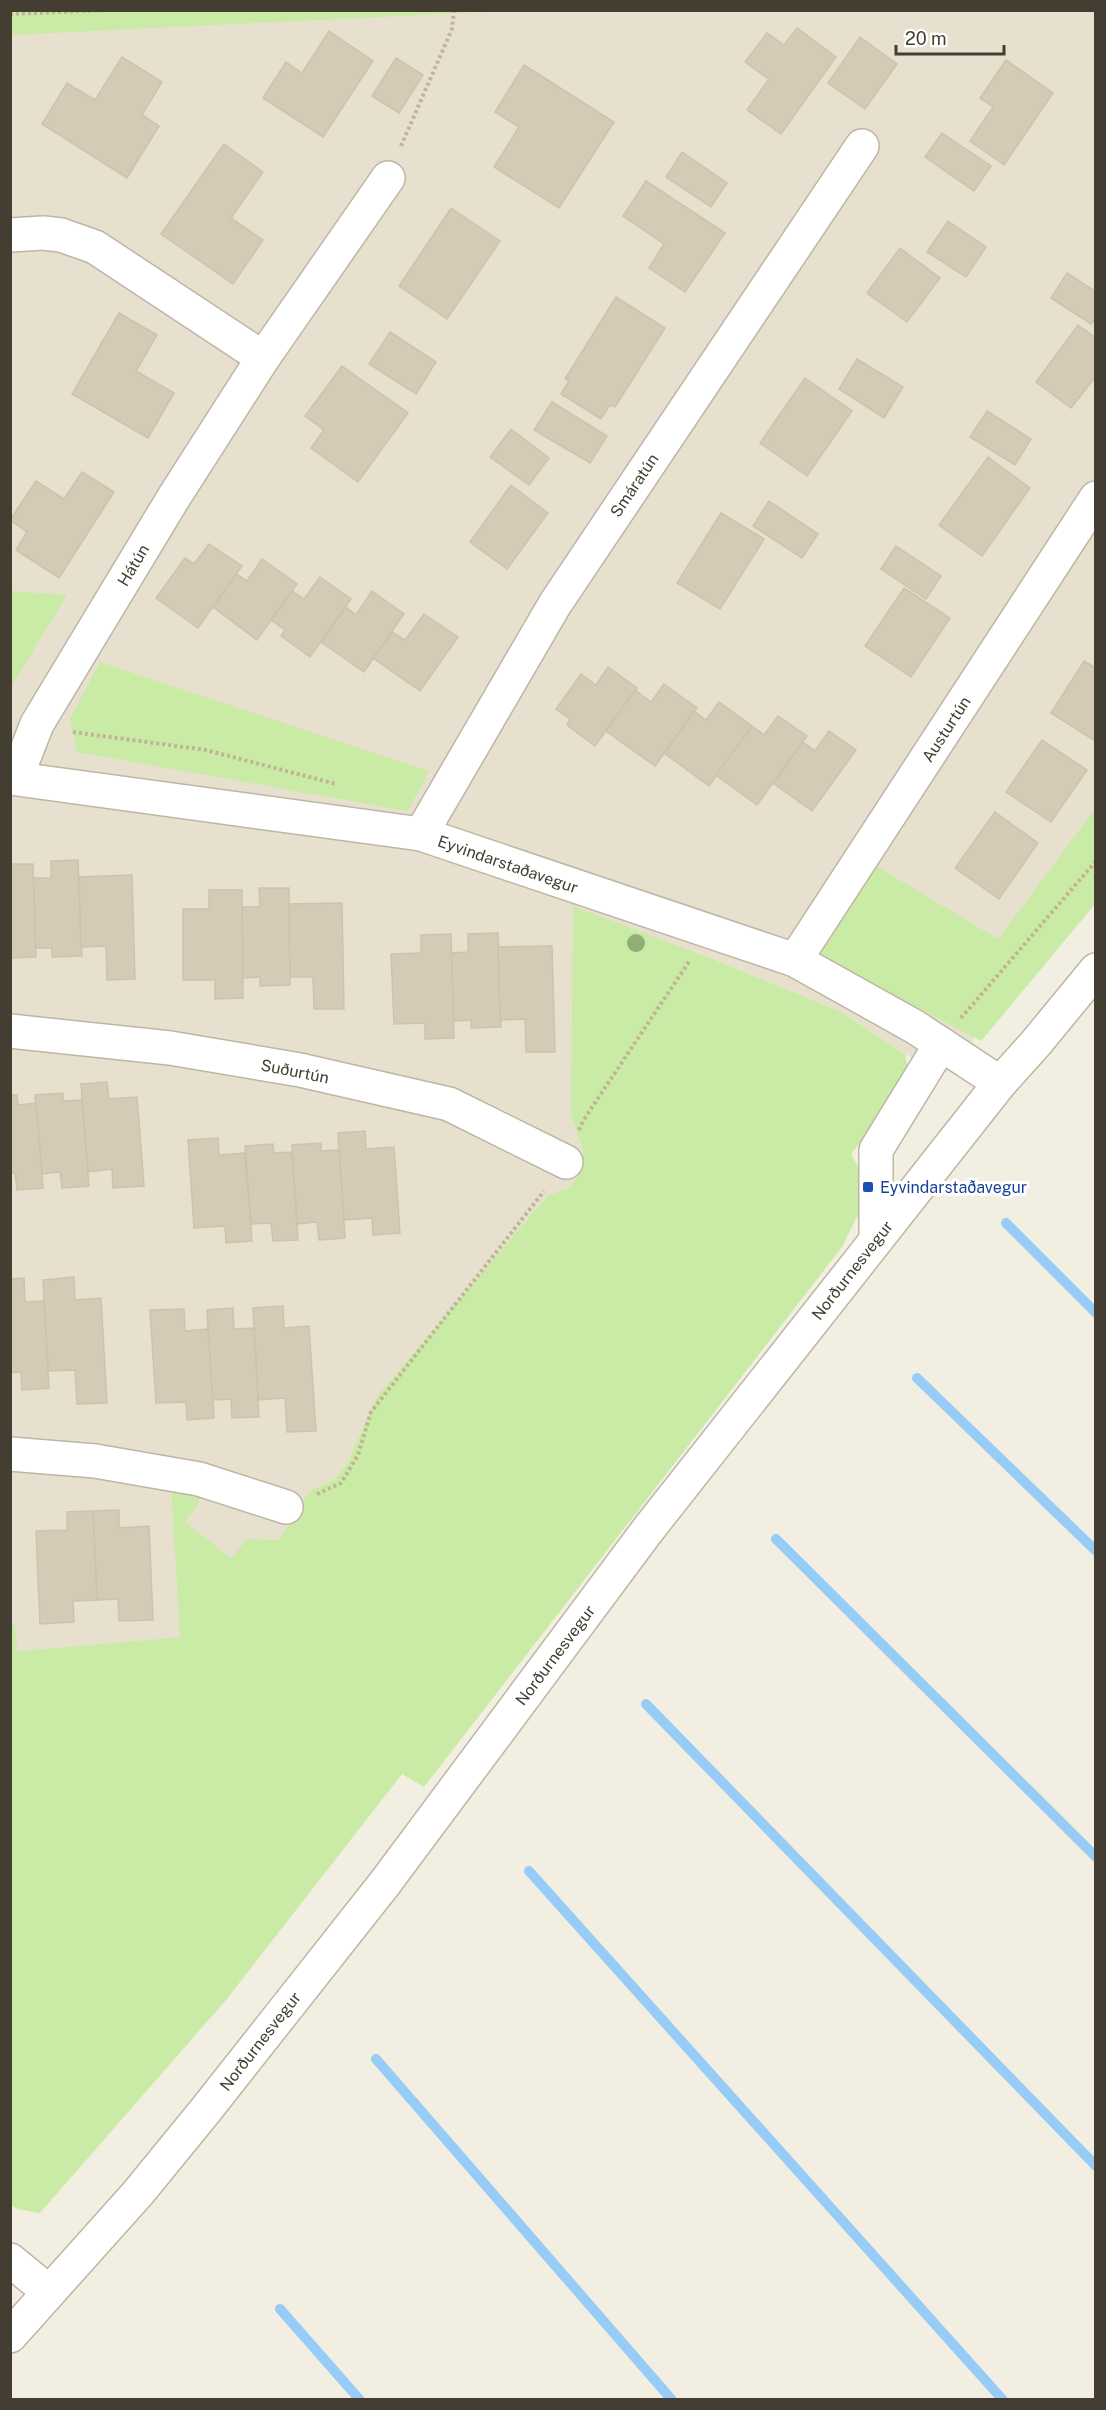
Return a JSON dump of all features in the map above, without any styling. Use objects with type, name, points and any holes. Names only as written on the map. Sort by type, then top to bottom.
[{"type":"street","name":"Smáratún","points":[[421,834],[555,604],[862,146]]},
{"type":"street","name":"Hátún","points":[[13,778],[37,724],[174,496],[263,358],[387,178]]},
{"type":"street","points":[[10,235],[43,233],[61,235],[95,247],[263,358]]},
{"type":"street","name":"Austurtún","points":[[795,960],[1095,498]]},
{"type":"street","name":"Eyvindarstaðavegur","points":[[13,778],[421,834],[795,960],[915,1027],[1000,1083]]},
{"type":"street","name":"Norðurnesvegur","points":[[10,2336],[138,2193],[190,2129],[385,1883],[647,1531],[1000,1083],[1036,1043],[1095,970]]},
{"type":"street","name":"Suðurtún","points":[[10,1031],[170,1048],[300,1070],[449,1104],[566,1162]]},
{"type":"street","points":[[876,1239],[876,1150],[941,1044]]},
{"type":"street","points":[[10,1454],[95,1461],[199,1479],[286,1507]]},
{"type":"street","points":[[10,2260],[49,2292]]},
{"type":"path","points":[[10,14],[106,10]]},
{"type":"path","points":[[387,178],[452,28],[454,10]]},
{"type":"path","points":[[941,1044],[1095,861]]},
{"type":"path","points":[[286,1507],[341,1483],[358,1455],[371,1412],[566,1162],[583,1121],[708,932]]},
{"type":"shaded area","points":[[11,11],[1095,11],[1095,893],[946,1073],[905,1054],[839,1011],[715,960],[571,1115],[583,1150],[579,1174],[569,1188],[548,1195],[377,1396],[347,1464],[333,1480],[309,1491],[279,1540],[181,1637],[18,1651],[14,1625],[11,1625]]},
{"type":"green space","points":[[11,10],[503,10],[503,11],[11,35]]},
{"type":"green space","points":[[10,591],[67,595],[11,687]]},
{"type":"green space","points":[[100,662],[429,771],[408,811],[77,752],[70,719]]},
{"type":"green space","points":[[1095,809],[1095,904],[981,1041],[815,954],[873,864],[998,939]]},
{"type":"green space","points":[[573,906],[715,960],[839,1011],[905,1054],[909,1077],[851,1154],[861,1172],[859,1213],[842,1247],[424,1787],[402,1774],[226,2000],[40,2213],[17,2209],[11,2205],[11,1625],[14,1624],[18,1651],[180,1637],[171,1486],[199,1493],[199,1503],[185,1522],[231,1558],[247,1539],[279,1540],[309,1491],[333,1480],[347,1464],[377,1396],[548,1195],[569,1188],[579,1174],[583,1150],[571,1115]]},
{"type":"building","points":[[797,28],[836,57],[781,134],[747,110],[769,79],[745,62],[767,33],[784,45]]},
{"type":"building","points":[[329,31],[373,61],[323,137],[263,98],[286,62],[302,73]]},
{"type":"building","points":[[860,37],[897,64],[865,109],[828,83]]},
{"type":"building","points":[[122,57],[162,82],[142,115],[159,126],[127,178],[42,124],[67,83],[95,100]]},
{"type":"building","points":[[396,58],[423,75],[399,113],[372,96]]},
{"type":"building","points":[[1006,60],[1053,93],[1004,165],[970,141],[993,107],[980,98]]},
{"type":"building","points":[[524,65],[614,122],[559,208],[494,167],[519,127],[495,112]]},
{"type":"building","points":[[942,133],[991,166],[974,191],[925,157]]},
{"type":"building","points":[[224,144],[263,172],[231,218],[263,240],[233,284],[161,234]]},
{"type":"building","points":[[682,152],[727,183],[711,207],[666,177]]},
{"type":"building","points":[[646,181],[725,233],[685,292],[649,268],[664,244],[623,216]]},
{"type":"building","points":[[451,208],[500,241],[447,319],[399,286]]},
{"type":"building","points":[[948,221],[986,247],[966,277],[927,252]]},
{"type":"building","points":[[900,248],[940,278],[907,322],[867,293]]},
{"type":"building","points":[[1067,273],[1096,292],[1096,318],[1091,324],[1051,298]]},
{"type":"building","points":[[616,297],[665,328],[615,407],[610,405],[601,419],[561,394],[569,381],[565,379]]},
{"type":"building","points":[[119,313],[157,335],[136,371],[174,393],[148,438],[72,394]]},
{"type":"building","points":[[1078,325],[1096,338],[1096,376],[1071,408],[1036,382]]},
{"type":"building","points":[[390,332],[436,362],[416,394],[369,364]]},
{"type":"building","points":[[857,359],[903,387],[884,418],[839,389]]},
{"type":"building","points":[[342,366],[408,413],[358,482],[311,448],[324,430],[305,416]]},
{"type":"building","points":[[805,378],[852,411],[807,476],[760,443]]},
{"type":"building","points":[[552,402],[607,436],[590,463],[534,430]]},
{"type":"building","points":[[987,411],[1031,439],[1015,465],[970,437]]},
{"type":"building","points":[[511,429],[549,458],[529,485],[490,457]]},
{"type":"building","points":[[988,457],[1030,488],[982,556],[939,525]]},
{"type":"building","points":[[82,472],[114,492],[59,578],[16,550],[27,532],[10,520],[36,481],[64,499]]},
{"type":"building","points":[[511,485],[548,513],[507,569],[470,542]]},
{"type":"building","points":[[769,501],[818,534],[802,558],[753,526]]},
{"type":"building","points":[[721,513],[764,539],[720,609],[677,583]]},
{"type":"building","points":[[209,544],[242,566],[198,628],[156,598],[185,558],[194,564]]},
{"type":"building","points":[[896,546],[941,576],[926,599],[881,569]]},
{"type":"building","points":[[262,559],[297,584],[257,640],[213,607],[236,574],[247,581]]},
{"type":"building","points":[[320,577],[351,599],[310,657],[281,636],[285,630],[271,620],[292,591],[304,599]]},
{"type":"building","points":[[904,588],[950,618],[911,677],[865,646]]},
{"type":"building","points":[[372,591],[404,614],[364,672],[321,642],[346,607],[356,615]]},
{"type":"building","points":[[424,614],[458,637],[420,691],[373,658],[392,632],[405,640]]},
{"type":"building","points":[[1084,661],[1096,668],[1095,741],[1051,713]]},
{"type":"building","points":[[608,667],[637,688],[595,746],[567,725],[570,719],[556,709],[581,674],[596,685]]},
{"type":"building","points":[[664,684],[697,708],[655,766],[606,731],[635,690],[651,702]]},
{"type":"building","points":[[719,702],[752,726],[709,786],[664,753],[694,711],[706,720]]},
{"type":"building","points":[[778,716],[807,736],[757,805],[716,775],[752,726],[764,735]]},
{"type":"building","points":[[829,731],[856,750],[812,811],[773,783],[803,742],[815,751]]},
{"type":"building","points":[[1042,740],[1087,770],[1051,822],[1006,792]]},
{"type":"building","points":[[995,812],[1038,843],[999,899],[955,868]]},
{"type":"building","points":[[78,860],[82,956],[52,957],[52,948],[35,948],[33,878],[51,878],[51,861]]},
{"type":"building","points":[[10,864],[33,864],[36,957],[10,958]]},
{"type":"building","points":[[132,875],[135,979],[107,980],[106,946],[81,947],[79,877]]},
{"type":"building","points":[[259,888],[289,888],[290,985],[260,986],[260,977],[242,978],[242,907],[260,907]]},
{"type":"building","points":[[209,890],[242,890],[243,998],[215,999],[215,980],[183,980],[183,909],[209,909]]},
{"type":"building","points":[[342,903],[344,1009],[314,1009],[313,977],[290,977],[289,904]]},
{"type":"building","points":[[498,933],[501,1027],[471,1028],[471,1020],[453,1021],[451,953],[468,952],[468,934]]},
{"type":"building","points":[[451,934],[454,1038],[425,1039],[425,1023],[394,1024],[391,954],[421,953],[421,935]]},
{"type":"building","points":[[552,946],[555,1052],[526,1052],[525,1019],[500,1020],[498,947]]},
{"type":"building","points":[[107,1082],[109,1099],[137,1097],[144,1186],[113,1188],[112,1169],[88,1172],[81,1084]]},
{"type":"building","points":[[63,1093],[63,1101],[82,1100],[89,1186],[62,1188],[60,1172],[42,1174],[35,1095]]},
{"type":"building","points":[[10,1095],[17,1095],[18,1105],[36,1103],[43,1188],[17,1190],[15,1173],[10,1173]]},
{"type":"building","points":[[365,1131],[366,1149],[394,1147],[400,1233],[373,1235],[372,1218],[344,1220],[338,1133]]},
{"type":"building","points":[[218,1138],[219,1155],[245,1153],[252,1241],[226,1243],[225,1226],[194,1228],[188,1140]]},
{"type":"building","points":[[321,1143],[321,1151],[339,1150],[345,1238],[319,1240],[317,1222],[297,1224],[292,1145]]},
{"type":"building","points":[[273,1144],[274,1153],[292,1152],[298,1240],[273,1241],[271,1223],[251,1224],[245,1146]]},
{"type":"building","points":[[74,1277],[75,1300],[101,1298],[107,1403],[77,1404],[75,1370],[48,1371],[43,1280]]},
{"type":"building","points":[[24,1278],[25,1302],[44,1301],[49,1388],[22,1390],[21,1372],[10,1373],[10,1279]]},
{"type":"building","points":[[283,1306],[284,1328],[309,1326],[316,1431],[287,1432],[285,1398],[258,1400],[253,1308]]},
{"type":"building","points":[[233,1308],[234,1329],[254,1328],[259,1417],[232,1418],[231,1399],[212,1400],[207,1310]]},
{"type":"building","points":[[184,1309],[185,1331],[208,1329],[214,1418],[187,1420],[186,1402],[156,1403],[150,1310]]},
{"type":"building","points":[[119,1510],[119,1528],[149,1526],[153,1620],[119,1621],[118,1599],[97,1600],[93,1511]]},
{"type":"building","points":[[93,1511],[97,1600],[73,1601],[74,1622],[40,1624],[36,1531],[67,1530],[67,1512]]},
{"type":"waterway","points":[[1006,1223],[1096,1313]]},
{"type":"waterway","points":[[917,1378],[1096,1551]]},
{"type":"waterway","points":[[776,1539],[1096,1857]]},
{"type":"waterway","points":[[646,1704],[1096,2166]]},
{"type":"waterway","points":[[529,1871],[1003,2400]]},
{"type":"waterway","points":[[376,2059],[672,2400]]},
{"type":"waterway","points":[[280,2309],[360,2400]]},
{"type":"place","name":"Eyvindarstaðavegur","points":[[868,1187]]}]
